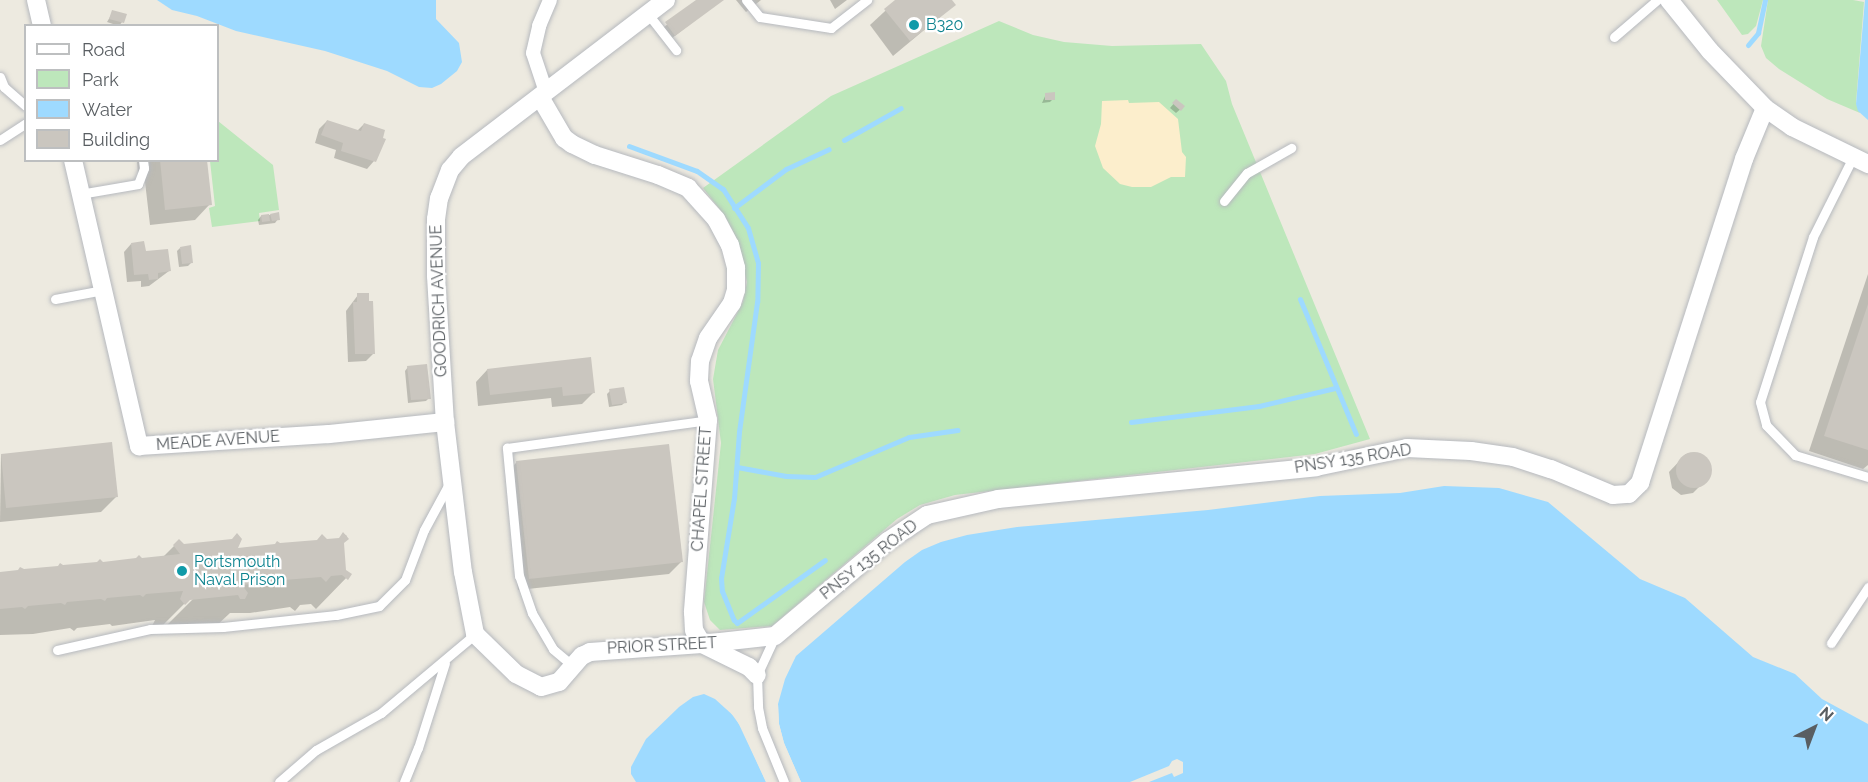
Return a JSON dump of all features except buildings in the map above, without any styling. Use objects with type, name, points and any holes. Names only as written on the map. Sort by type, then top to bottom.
[{"type":"street","points":[[36,0],[42,24]]},
{"type":"street","points":[[543,95],[533,53],[539,26],[550,0]]},
{"type":"street","points":[[1669,0],[1710,51],[1765,108],[1792,127],[1861,161]]},
{"type":"street","name":"GOODRICH AVENUE","points":[[476,634],[463,572],[445,422],[436,276],[436,219],[439,198],[450,171],[461,158],[659,4]]},
{"type":"street","name":"CHAPEL STREET","points":[[543,95],[564,138],[572,144],[595,155],[679,183],[697,197],[723,231],[734,257],[736,290],[732,303],[708,338],[700,362],[699,381],[708,420],[693,612],[694,630],[702,644]]},
{"type":"street","name":"PNSY 135 ROAD","points":[[775,636],[888,541],[927,515],[998,499],[1316,468],[1407,448],[1471,451],[1513,457],[1551,469],[1613,495],[1629,494],[1640,483],[1744,159],[1765,108]]},
{"type":"street","name":"MEADE AVENUE","points":[[73,162],[139,446],[329,434],[445,422]]},
{"type":"street","name":"PRIOR STREET","points":[[476,634],[516,674],[534,685],[553,686],[565,677],[582,656],[604,649],[702,644],[775,636]]},
{"type":"street","points":[[702,644],[749,667],[757,675]]},
{"type":"lane","points":[[746,0],[760,17],[831,28],[867,0]]},
{"type":"lane","points":[[1614,37],[1657,0]]},
{"type":"lane","points":[[659,4],[676,50]]},
{"type":"lane","points":[[0,76],[4,87],[24,104]]},
{"type":"lane","points":[[0,140],[24,124]]},
{"type":"lane","points":[[1224,201],[1247,173],[1291,148]]},
{"type":"lane","points":[[1861,161],[1813,237],[1760,402],[1766,425],[1796,455],[1868,477]]},
{"type":"lane","points":[[80,194],[138,184],[144,168],[143,162]]},
{"type":"lane","points":[[55,300],[103,290]]},
{"type":"lane","points":[[573,666],[553,650],[542,632],[532,613],[519,576],[507,448],[708,420]]},
{"type":"lane","points":[[57,650],[150,629],[223,627],[336,615],[379,606],[398,590],[405,580],[424,530],[452,480]]},
{"type":"lane","points":[[1832,643],[1868,587]]},
{"type":"lane","points":[[279,782],[303,759],[381,713],[476,634]]},
{"type":"lane","points":[[775,636],[757,675],[758,707],[762,728],[784,782]]},
{"type":"lane","points":[[404,782],[418,748],[446,660]]},
{"type":"green space","points":[[1717,0],[1763,0],[1756,26],[1748,34],[1742,35]]},
{"type":"green space","points":[[1768,0],[1864,2],[1856,103],[1860,113],[1827,99],[1779,69],[1766,58],[1761,46]]},
{"type":"green space","points":[[999,21],[1033,35],[1064,42],[1112,46],[1201,44],[1226,81],[1232,104],[1370,439],[1315,454],[955,495],[920,505],[897,519],[772,626],[720,630],[710,620],[704,602],[721,443],[713,379],[718,350],[743,302],[747,282],[736,237],[725,216],[703,188],[831,96]]},
{"type":"green space","points":[[219,122],[273,165],[279,210],[259,213],[260,221],[212,227],[209,208],[215,206],[210,162],[219,162]]},
{"type":"sand","points":[[1128,100],[1129,103],[1159,102],[1178,119],[1182,152],[1186,157],[1185,177],[1171,177],[1151,187],[1132,187],[1120,184],[1103,168],[1095,146],[1101,124],[1102,101]]},
{"type":"water","points":[[157,0],[436,0],[436,19],[459,43],[462,62],[457,71],[441,84],[432,88],[419,87],[387,71],[325,51],[236,31],[197,16],[172,10]]},
{"type":"water","points":[[1865,0],[1868,0],[1868,120],[1858,111],[1856,104]]},
{"type":"water","points":[[1444,486],[1499,488],[1548,502],[1640,579],[1685,598],[1753,657],[1795,674],[1822,699],[1868,724],[1868,782],[801,782],[784,743],[779,724],[778,704],[785,679],[796,656],[905,562],[922,550],[941,542],[967,535],[1017,527],[1208,510],[1320,496],[1400,493]]},
{"type":"water","points":[[704,694],[715,699],[736,718],[766,782],[636,782],[631,774],[631,767],[646,739],[679,707],[693,697]]},
{"type":"pier","points":[[775,704],[778,704],[779,724],[784,743],[801,782],[798,782],[781,744],[776,724]]},
{"type":"pier","points":[[734,712],[751,740],[769,782],[766,782],[741,727],[731,713]]},
{"type":"pier","points":[[1177,759],[1183,762],[1183,773],[1174,777],[1172,773],[1149,782],[1130,782],[1169,766]]},
{"type":"waterway","points":[[1748,45],[1758,33],[1765,0]]},
{"type":"waterway","points":[[844,140],[901,108]]},
{"type":"waterway","points":[[629,146],[697,171],[723,189],[748,228],[758,263],[757,302],[739,432],[734,498],[721,578],[722,591],[734,620],[737,623],[825,560]]},
{"type":"waterway","points":[[734,208],[786,169],[829,149]]},
{"type":"waterway","points":[[1300,299],[1356,434]]},
{"type":"waterway","points":[[1131,422],[1259,406],[1335,388]]},
{"type":"waterway","points":[[737,467],[786,476],[815,477],[909,437],[958,430]]},
{"type":"place","name":"B320","points":[[914,25]]},
{"type":"place","name":"Portsmouth Naval Prison","points":[[182,571]]}]
